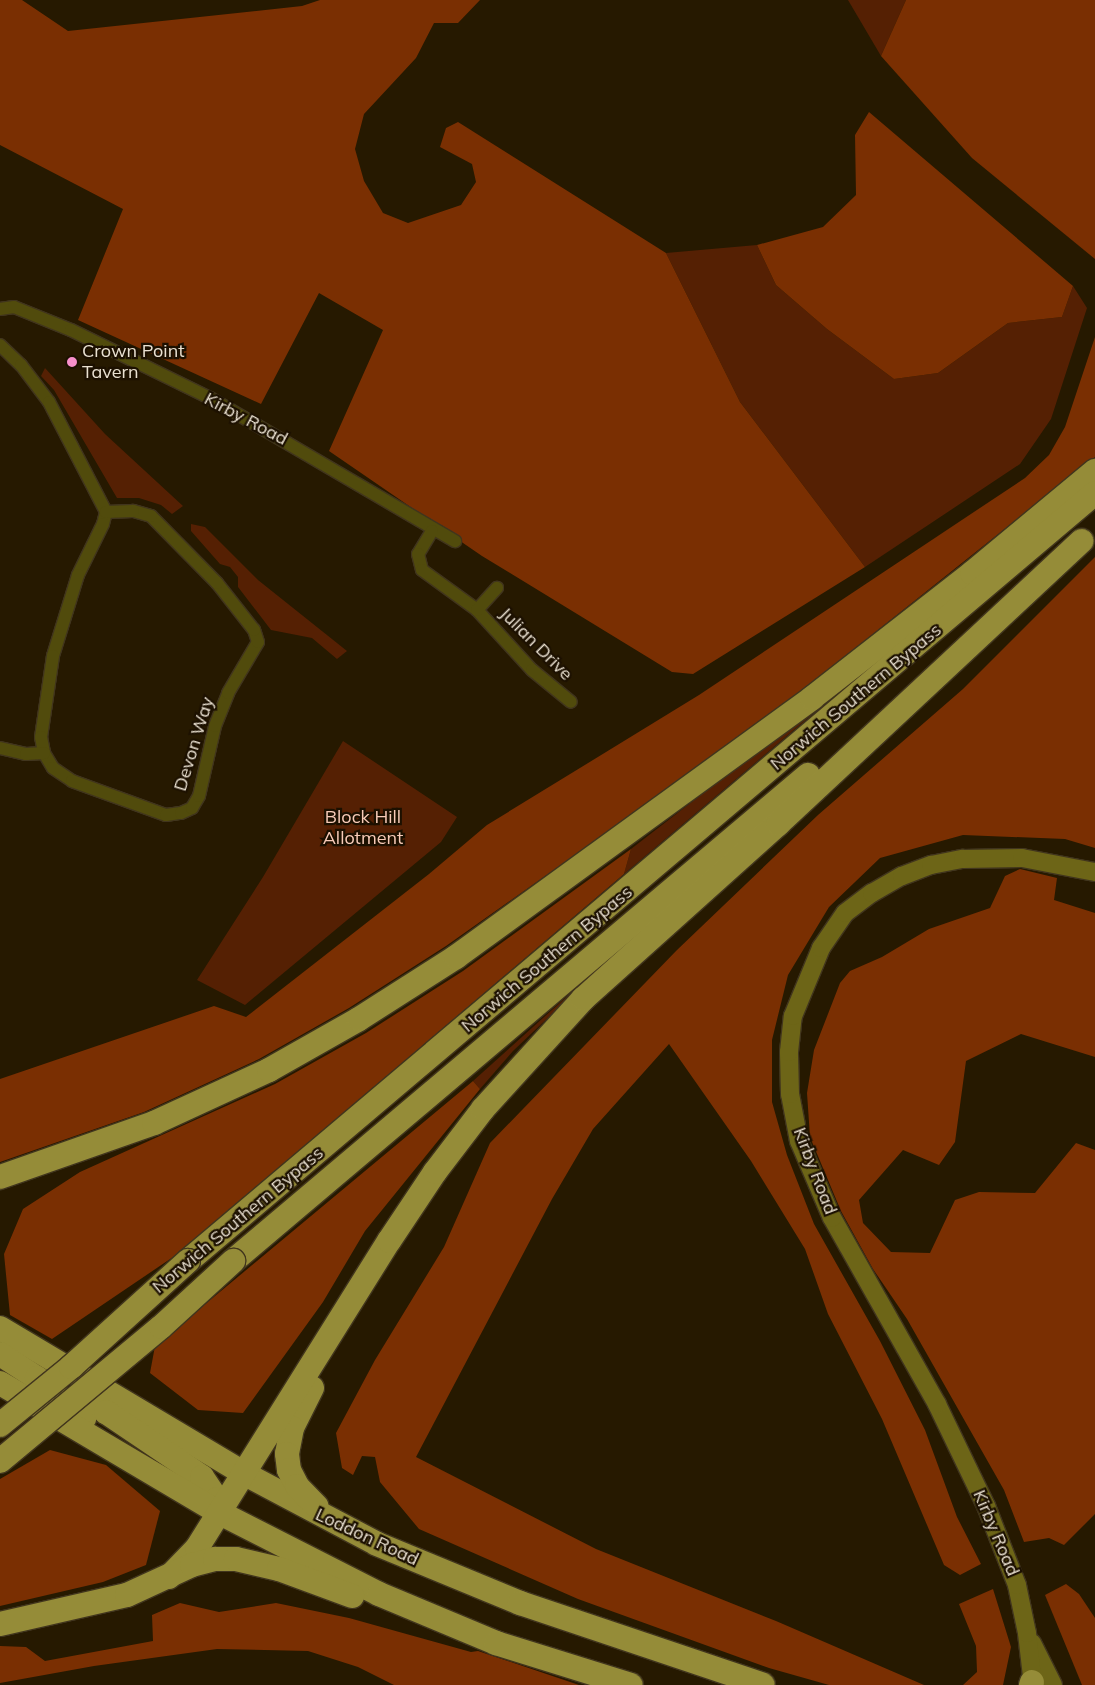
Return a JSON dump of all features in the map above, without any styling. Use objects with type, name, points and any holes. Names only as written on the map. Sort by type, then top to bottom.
[{"type":"highway","points":[[0,1177],[154,1123],[269,1070],[359,1019],[448,962],[548,893],[812,698],[972,574],[1095,471]]},
{"type":"highway","name":"Norwich Southern Bypass","points":[[0,1425],[71,1367],[188,1261],[1095,492]]},
{"type":"highway","points":[[169,1577],[197,1548],[220,1514],[300,1380],[347,1312],[435,1172],[483,1109],[583,999],[778,824],[1088,535]]},
{"type":"highway","name":"Norwich Southern Bypass","points":[[0,1461],[162,1327],[233,1261],[531,1011],[1088,535]]},
{"type":"highway","points":[[347,1312],[292,1428],[288,1441],[288,1462],[297,1486],[315,1505],[377,1544]]},
{"type":"highway","name":"Loddon Road","points":[[0,1328],[245,1474],[377,1544],[520,1603],[757,1684]]},
{"type":"highway","points":[[0,1354],[37,1378],[133,1463]]},
{"type":"highway","points":[[74,1371],[106,1412],[202,1477],[217,1499],[220,1514]]},
{"type":"highway","points":[[0,1383],[220,1514],[379,1594],[496,1643]]},
{"type":"highway","points":[[0,1624],[127,1595],[203,1561],[236,1559],[324,1584],[401,1616],[631,1685]]},
{"type":"street","name":"Kirby Road","points":[[0,309],[14,307],[62,326],[210,398],[293,444],[432,531],[455,541]]},
{"type":"street","points":[[0,345],[21,365],[49,402],[106,512],[103,524],[78,575],[53,656],[41,737],[44,753],[26,754],[0,748]]},
{"type":"street","name":"Devon Way","points":[[44,753],[53,768],[72,780],[166,814],[181,813],[192,808],[199,796],[215,726],[228,693],[258,642],[254,630],[216,583],[150,516],[133,511],[106,512]]},
{"type":"street","name":"Julian Drive","points":[[432,531],[418,554],[419,565],[431,578],[478,610],[532,670],[570,702]]},
{"type":"street","name":"Julian Drive","points":[[478,610],[497,588]]},
{"type":"street","name":"Kirby Road","points":[[1038,1684],[1017,1585],[986,1506],[937,1404],[815,1182],[799,1141],[790,1094],[789,1052],[793,1016],[821,948],[845,913],[879,889],[931,865],[963,859],[1022,858],[1095,872]]},
{"type":"green space","points":[[848,0],[906,0],[881,56]]},
{"type":"green space","points":[[757,245],[776,285],[827,329],[894,379],[938,373],[1008,323],[1062,317],[1073,286],[1087,308],[1051,419],[1020,464],[865,567],[740,402],[666,253]]},
{"type":"green space","points":[[45,368],[105,434],[183,506],[172,514],[161,505],[139,498],[117,498],[54,390],[41,376]]},
{"type":"green space","points":[[191,524],[205,527],[258,580],[347,651],[337,659],[312,638],[271,630],[238,587],[238,577],[230,567],[220,564],[191,531]]},
{"type":"green space","points":[[817,705],[820,708],[624,874],[631,849]]},
{"type":"green space","name":"Block Hill Allotment","points":[[343,741],[457,817],[441,842],[245,1005],[197,980],[263,877]]},
{"type":"green space","points":[[573,991],[575,992],[513,1051],[480,1089],[473,1081]]},
{"type":"shaded area","points":[[0,0],[22,0],[68,31],[302,6],[320,0],[480,0],[458,23],[434,23],[416,58],[364,114],[355,149],[364,181],[383,213],[408,223],[461,205],[476,182],[472,164],[440,147],[446,128],[458,122],[666,253],[740,402],[865,567],[693,674],[672,672],[482,556],[329,451],[383,330],[319,293],[261,404],[78,320],[123,209],[0,145]]},
{"type":"shaded area","points":[[906,0],[1095,0],[1095,259],[972,158],[881,56]]},
{"type":"shaded area","points":[[869,112],[1073,286],[1062,317],[1008,323],[938,373],[894,379],[827,329],[776,285],[757,245],[823,227],[856,195],[855,135]]},
{"type":"shaded area","points":[[1095,337],[1095,457],[755,728],[446,946],[349,1008],[259,1059],[144,1112],[0,1162],[0,1079],[214,1006],[246,1017],[429,874],[487,825],[699,695],[1025,478],[1049,455],[1065,427]]},
{"type":"shaded area","points":[[1095,557],[1095,848],[1065,839],[963,835],[880,858],[829,907],[788,975],[772,1040],[772,1102],[787,1155],[814,1224],[880,1341],[925,1430],[957,1517],[981,1564],[960,1575],[944,1565],[882,1419],[828,1314],[805,1249],[751,1161],[669,1044],[593,1129],[552,1199],[416,1457],[596,1549],[776,1621],[924,1685],[829,1685],[769,1668],[578,1599],[419,1529],[380,1482],[375,1457],[362,1456],[353,1475],[342,1468],[336,1433],[375,1360],[444,1247],[490,1143],[677,950],[818,815],[963,689]]},
{"type":"shaded area","points":[[631,849],[624,874],[179,1253],[52,1339],[10,1315],[4,1254],[23,1209],[80,1172],[275,1084],[366,1033],[463,971]]},
{"type":"shaded area","points":[[1020,869],[1057,878],[1054,900],[1095,913],[1095,1057],[1021,1034],[966,1061],[955,1142],[939,1165],[903,1150],[859,1200],[863,1223],[891,1252],[930,1253],[955,1200],[979,1192],[1035,1193],[1076,1143],[1095,1150],[1095,1514],[1064,1545],[1049,1538],[1024,1542],[1004,1490],[907,1319],[873,1269],[841,1211],[810,1137],[807,1093],[814,1050],[840,983],[850,971],[882,957],[929,929],[990,908],[1005,876]]},
{"type":"shaded area","points":[[473,1081],[480,1089],[365,1231],[323,1302],[243,1413],[198,1410],[150,1373],[155,1346]]},
{"type":"shaded area","points":[[50,1450],[106,1465],[160,1511],[146,1565],[103,1582],[0,1606],[0,1479]]},
{"type":"shaded area","points":[[1066,1584],[1079,1594],[1095,1618],[1095,1685],[1082,1685],[1045,1595]]},
{"type":"shaded area","points":[[993,1589],[1011,1647],[1003,1685],[963,1685],[977,1672],[976,1646],[959,1604]]},
{"type":"shaded area","points":[[180,1603],[219,1612],[276,1603],[349,1618],[471,1652],[478,1651],[579,1685],[394,1685],[358,1667],[308,1651],[217,1649],[94,1666],[0,1683],[0,1646],[26,1647],[45,1661],[153,1641],[152,1615]]},
{"type":"place","name":"Crown Point Tavern","points":[[72,362]]}]
